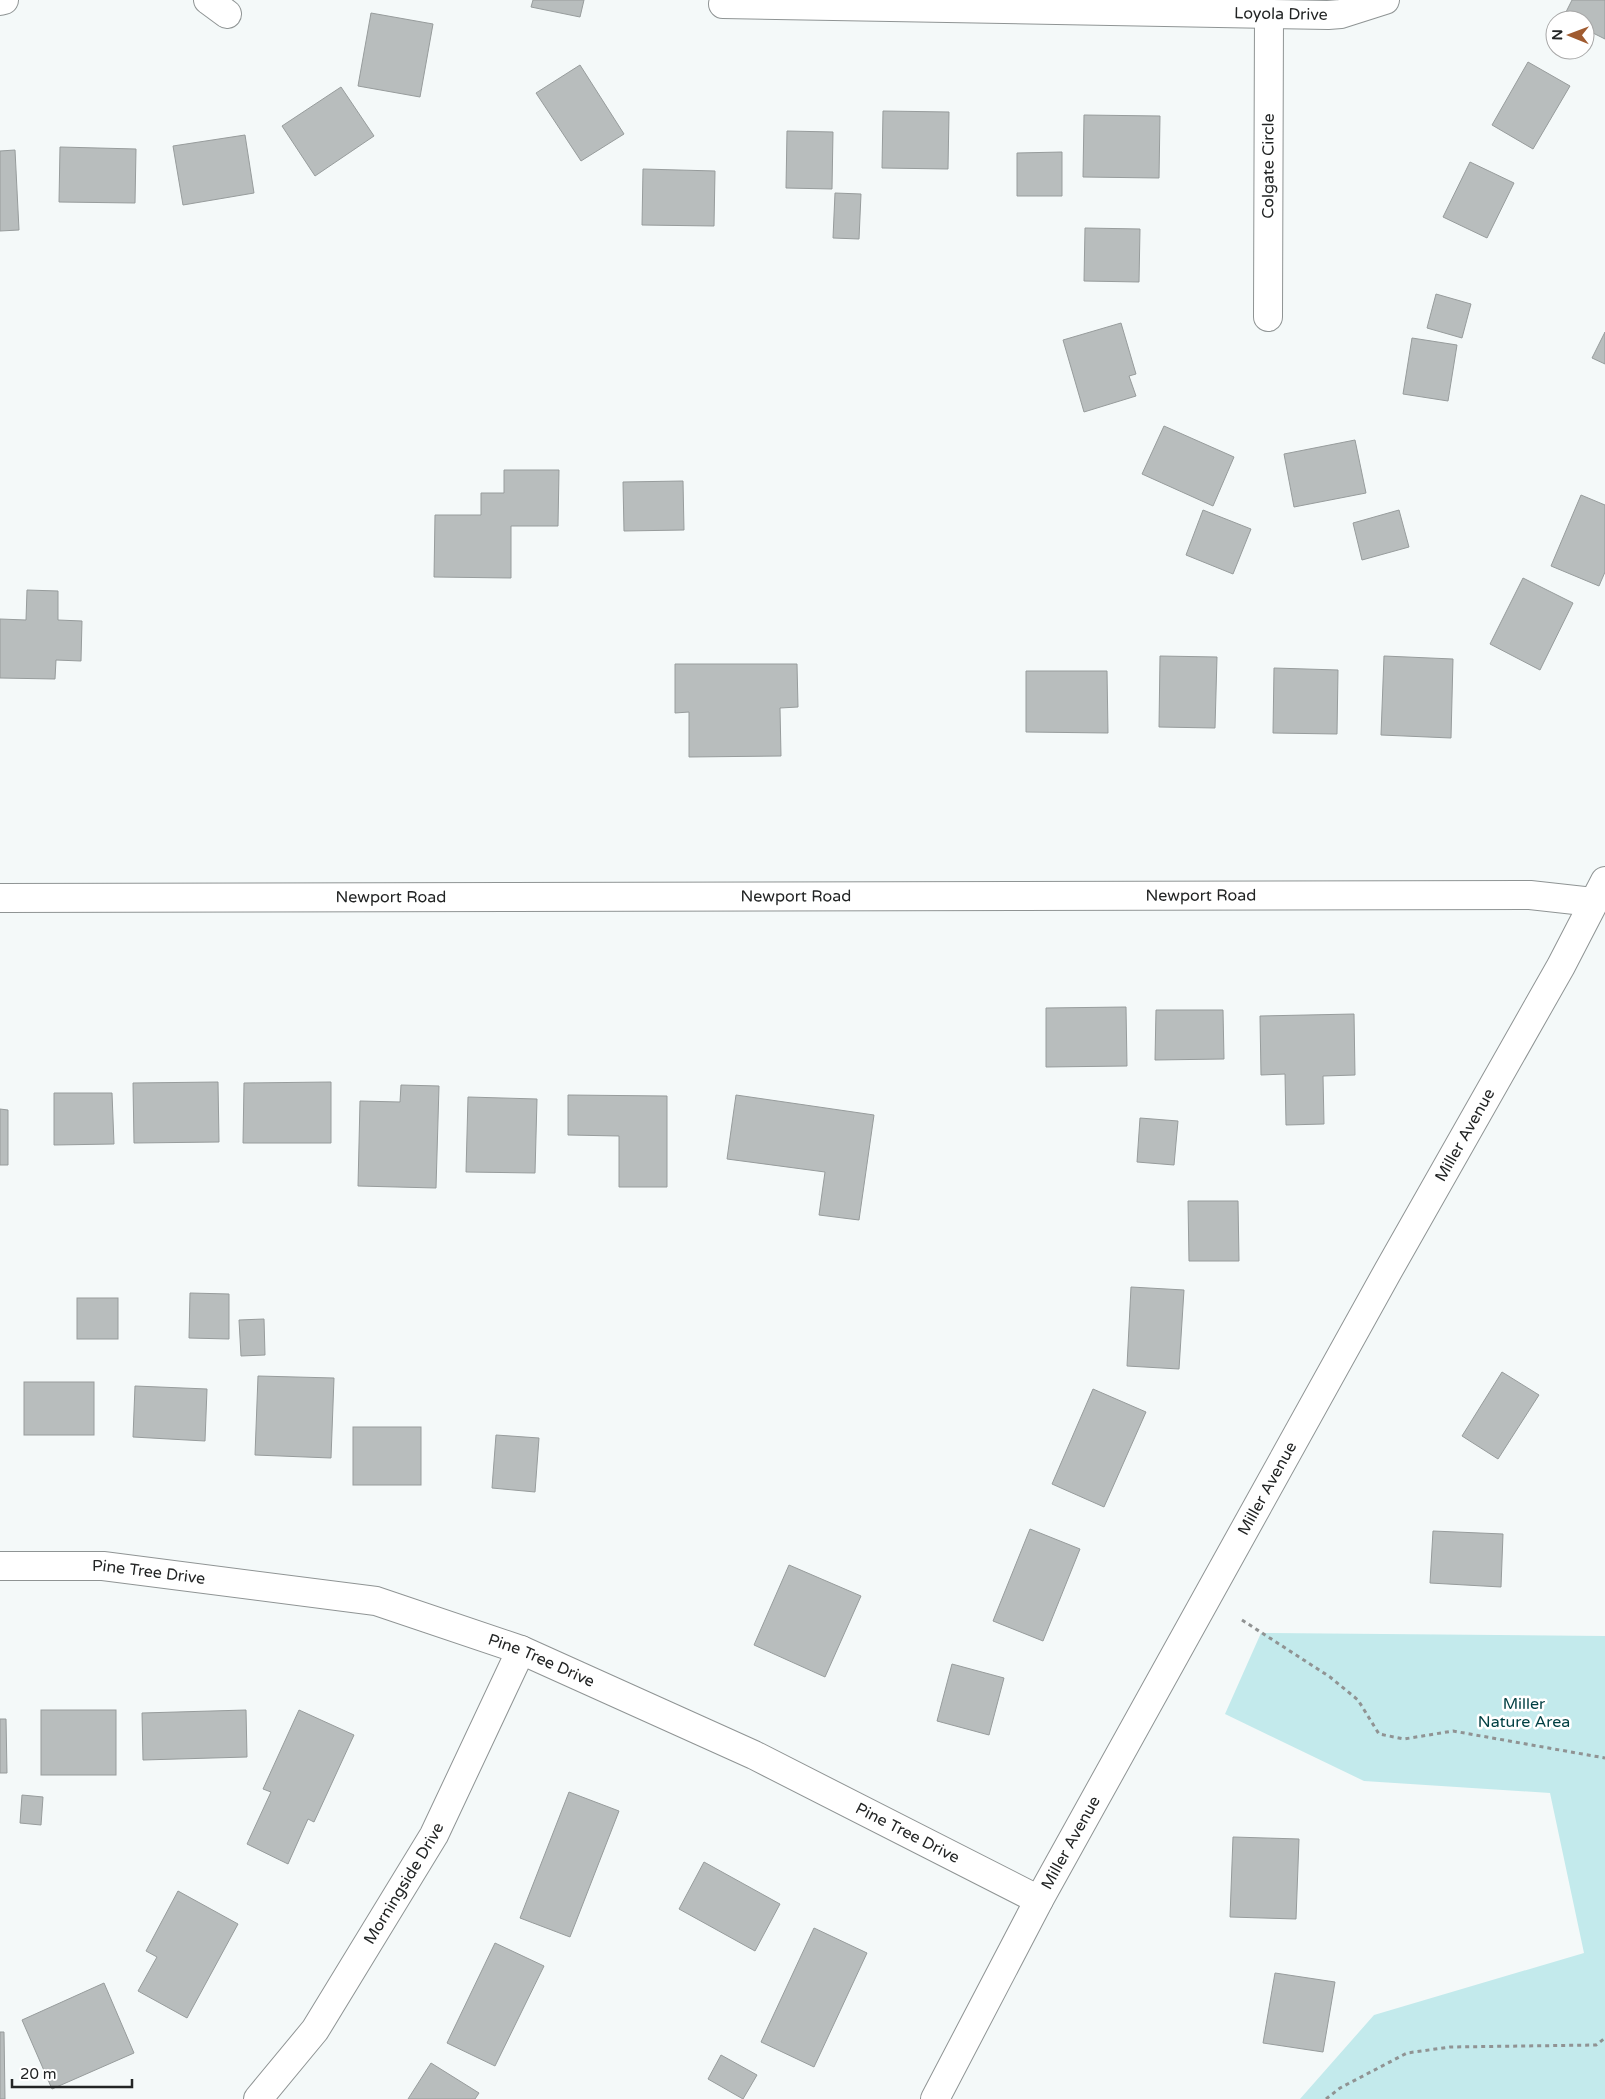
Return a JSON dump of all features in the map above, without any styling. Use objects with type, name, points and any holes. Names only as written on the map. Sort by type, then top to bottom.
[{"type":"street","name":"Loyola Drive","points":[[723,4],[1268,15],[1342,14],[1385,0]]},
{"type":"street","name":"Colgate Circle","points":[[1268,15],[1268,317]]},
{"type":"street","name":"Newport Road","points":[[0,898],[1601,896]]},
{"type":"street","name":"Miller Avenue","points":[[934,2099],[1039,1900],[1388,1271],[1601,896]]},
{"type":"street","name":"Pine Tree Drive","points":[[0,1566],[103,1566],[376,1602],[521,1650],[754,1755],[1039,1900]]},
{"type":"street","name":"Morningside Drive","points":[[258,2099],[315,2030],[434,1835],[521,1650]]},
{"type":"path","points":[[1242,1620],[1330,1677],[1358,1700],[1379,1734],[1404,1739],[1453,1732],[1605,1758]]},
{"type":"path","points":[[1326,2099],[1356,2079],[1408,2053],[1450,2047],[1596,2045],[1605,2038]]},
{"type":"green space","name":"Miller Nature Area","points":[[1261,1633],[1605,1636],[1605,2099],[1300,2099],[1374,2015],[1584,1953],[1550,1793],[1364,1781],[1225,1714]]},
{"type":"building","points":[[533,0],[584,0],[580,17],[531,7]]},
{"type":"building","points":[[1572,0],[1605,0],[1605,39],[1595,34],[1595,10],[1567,10]]},
{"type":"building","points":[[371,13],[433,24],[420,97],[358,86]]},
{"type":"building","points":[[1528,62],[1570,86],[1533,149],[1492,125]]},
{"type":"building","points":[[580,65],[624,134],[581,161],[536,93]]},
{"type":"building","points":[[341,87],[374,136],[315,176],[282,126]]},
{"type":"building","points":[[883,111],[949,112],[948,169],[882,168]]},
{"type":"building","points":[[1084,115],[1160,116],[1159,178],[1083,177]]},
{"type":"building","points":[[787,131],[833,132],[832,189],[786,188]]},
{"type":"building","points":[[245,135],[254,193],[183,205],[173,146]]},
{"type":"building","points":[[60,147],[136,149],[135,203],[59,202]]},
{"type":"building","points":[[15,150],[19,230],[0,231],[0,151]]},
{"type":"building","points":[[1062,152],[1062,196],[1017,196],[1017,153]]},
{"type":"building","points":[[1470,162],[1514,183],[1487,238],[1443,217]]},
{"type":"building","points":[[643,169],[715,171],[714,226],[642,225]]},
{"type":"building","points":[[835,193],[861,194],[859,239],[833,238]]},
{"type":"building","points":[[1085,228],[1140,229],[1139,282],[1084,281]]},
{"type":"building","points":[[1436,294],[1471,304],[1462,338],[1427,328]]},
{"type":"building","points":[[1121,323],[1136,374],[1129,376],[1136,396],[1084,412],[1063,340]]},
{"type":"building","points":[[1605,332],[1605,364],[1592,358]]},
{"type":"building","points":[[1412,338],[1457,345],[1448,401],[1403,394]]},
{"type":"building","points":[[1164,426],[1234,457],[1213,506],[1142,474]]},
{"type":"building","points":[[1355,440],[1366,493],[1294,507],[1284,454]]},
{"type":"building","points":[[504,470],[559,470],[558,526],[511,526],[511,578],[434,577],[435,515],[481,515],[481,493],[504,493]]},
{"type":"building","points":[[683,481],[684,530],[624,531],[623,482]]},
{"type":"building","points":[[1581,495],[1605,505],[1605,572],[1599,586],[1551,566]]},
{"type":"building","points":[[1203,510],[1251,529],[1233,574],[1186,555]]},
{"type":"building","points":[[1399,510],[1409,547],[1362,560],[1353,523]]},
{"type":"building","points":[[1523,578],[1573,603],[1540,670],[1490,644]]},
{"type":"building","points":[[27,590],[58,591],[58,620],[82,621],[81,661],[56,660],[55,679],[0,678],[0,619],[26,620]]},
{"type":"building","points":[[1160,656],[1217,657],[1215,728],[1159,727]]},
{"type":"building","points":[[1384,656],[1453,659],[1451,738],[1381,735]]},
{"type":"building","points":[[675,664],[797,664],[798,707],[780,708],[781,756],[689,757],[689,712],[675,713]]},
{"type":"building","points":[[1274,668],[1338,670],[1337,734],[1273,733]]},
{"type":"building","points":[[1026,671],[1107,671],[1108,733],[1026,732]]},
{"type":"building","points":[[1126,1007],[1127,1066],[1046,1067],[1046,1008]]},
{"type":"building","points":[[1156,1010],[1223,1010],[1224,1059],[1155,1060]]},
{"type":"building","points":[[1354,1014],[1355,1075],[1323,1076],[1324,1124],[1286,1125],[1285,1074],[1261,1075],[1260,1016]]},
{"type":"building","points":[[218,1082],[219,1142],[134,1143],[133,1083]]},
{"type":"building","points":[[331,1082],[331,1143],[243,1143],[244,1083]]},
{"type":"building","points":[[401,1085],[439,1086],[436,1188],[358,1186],[360,1101],[400,1102]]},
{"type":"building","points":[[54,1093],[112,1093],[114,1144],[54,1145]]},
{"type":"building","points":[[568,1095],[667,1096],[667,1187],[619,1187],[619,1136],[568,1135]]},
{"type":"building","points":[[736,1095],[874,1115],[859,1220],[819,1215],[825,1172],[727,1159]]},
{"type":"building","points":[[468,1097],[537,1099],[535,1173],[466,1172]]},
{"type":"building","points":[[0,1109],[8,1110],[8,1165],[0,1165]]},
{"type":"building","points":[[1140,1118],[1178,1121],[1174,1165],[1137,1162]]},
{"type":"building","points":[[1188,1201],[1238,1201],[1239,1261],[1189,1261]]},
{"type":"building","points":[[1131,1287],[1184,1290],[1179,1369],[1127,1366]]},
{"type":"building","points":[[190,1293],[229,1294],[229,1339],[189,1338]]},
{"type":"building","points":[[77,1298],[118,1298],[118,1339],[77,1339]]},
{"type":"building","points":[[264,1319],[265,1355],[241,1356],[239,1320]]},
{"type":"building","points":[[1502,1372],[1539,1395],[1498,1459],[1462,1436]]},
{"type":"building","points":[[258,1376],[334,1378],[331,1458],[255,1455]]},
{"type":"building","points":[[24,1382],[94,1382],[94,1435],[24,1435]]},
{"type":"building","points":[[135,1386],[207,1389],[205,1441],[133,1437]]},
{"type":"building","points":[[1093,1389],[1146,1412],[1104,1507],[1052,1484]]},
{"type":"building","points":[[353,1427],[421,1427],[421,1485],[353,1485]]},
{"type":"building","points":[[496,1435],[539,1438],[535,1492],[492,1488]]},
{"type":"building","points":[[1030,1529],[1080,1549],[1043,1641],[993,1621]]},
{"type":"building","points":[[1433,1531],[1503,1534],[1501,1587],[1430,1583]]},
{"type":"building","points":[[789,1565],[861,1596],[825,1677],[754,1645]]},
{"type":"building","points":[[952,1664],[1004,1678],[989,1735],[937,1721]]},
{"type":"building","points":[[41,1710],[116,1710],[116,1775],[41,1775]]},
{"type":"building","points":[[246,1710],[247,1757],[143,1760],[142,1713]]},
{"type":"building","points":[[299,1710],[354,1735],[314,1822],[308,1819],[288,1864],[247,1844],[271,1792],[263,1789]]},
{"type":"building","points":[[0,1719],[6,1719],[7,1773],[0,1773]]},
{"type":"building","points":[[569,1792],[619,1811],[570,1937],[520,1918]]},
{"type":"building","points":[[22,1795],[43,1797],[41,1825],[20,1823]]},
{"type":"building","points":[[1233,1837],[1299,1839],[1296,1919],[1230,1917]]},
{"type":"building","points":[[704,1862],[780,1904],[755,1951],[679,1909]]},
{"type":"building","points":[[178,1891],[238,1924],[187,2018],[138,1991],[157,1957],[146,1951]]},
{"type":"building","points":[[814,1928],[867,1953],[814,2067],[761,2042]]},
{"type":"building","points":[[495,1943],[544,1966],[495,2066],[447,2043]]},
{"type":"building","points":[[1275,1973],[1335,1982],[1323,2052],[1263,2043]]},
{"type":"building","points":[[104,1983],[134,2053],[52,2089],[22,2020]]},
{"type":"building","points":[[0,2032],[4,2032],[5,2099],[0,2099]]},
{"type":"building","points":[[721,2055],[757,2075],[743,2099],[708,2079]]},
{"type":"building","points":[[431,2063],[479,2093],[475,2099],[408,2099]]}]
